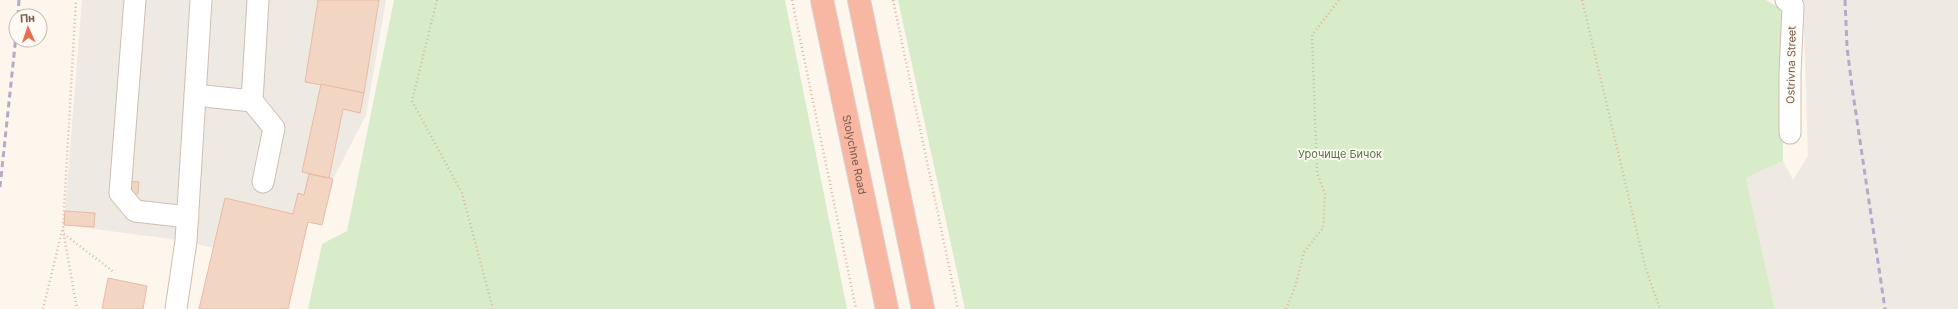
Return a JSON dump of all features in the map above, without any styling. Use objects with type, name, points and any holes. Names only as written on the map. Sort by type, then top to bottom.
[{"type":"highway","name":"Stolychne Road","points":[[822,0],[887,309]]},
{"type":"highway","points":[[859,0],[923,309]]},
{"type":"lane","points":[[135,0],[120,193],[135,211],[188,217]]},
{"type":"lane","points":[[176,309],[188,217],[201,0]]},
{"type":"lane","points":[[258,0],[252,101],[274,128],[263,182]]},
{"type":"lane","name":"Ostrivna Street","points":[[1786,0],[1793,6],[1790,74],[1790,133]]},
{"type":"lane","points":[[195,95],[252,101]]},
{"type":"path","points":[[43,309],[63,227],[76,0]]},
{"type":"path","points":[[437,0],[412,102],[462,193],[493,309]]},
{"type":"path","points":[[792,0],[856,309]]},
{"type":"path","points":[[893,0],[958,309]]},
{"type":"path","points":[[1286,309],[1295,287],[1304,252],[1324,228],[1325,194],[1317,173],[1312,35],[1339,0]]},
{"type":"path","points":[[1582,0],[1645,266],[1660,309]]},
{"type":"path","points":[[63,227],[77,309]]},
{"type":"path","points":[[64,233],[115,273]]},
{"type":"shaded area","points":[[82,0],[386,0],[366,115],[333,179],[322,225],[308,222],[288,309],[213,248],[186,241],[64,225]]},
{"type":"shaded area","points":[[1803,0],[1958,0],[1958,309],[1775,309],[1746,178],[1783,161],[1793,180],[1808,156]]},
{"type":"green space","points":[[394,0],[785,0],[847,309],[308,309],[322,244],[347,231]]},
{"type":"green space","name":"Урочище Бичок","points":[[898,0],[1766,0],[1782,9],[1783,161],[1746,178],[1775,309],[965,309]]},
{"type":"building","points":[[318,0],[379,0],[364,93],[305,82]]},
{"type":"building","points":[[321,84],[364,93],[360,113],[343,109],[329,178],[302,172]]},
{"type":"building","points":[[309,174],[333,179],[322,225],[308,222],[288,309],[199,309],[225,198],[293,214],[298,193],[304,195]]},
{"type":"building","points":[[128,181],[139,182],[138,194],[127,193]]},
{"type":"building","points":[[65,211],[95,213],[94,227],[64,225]]},
{"type":"building","points":[[108,278],[147,286],[143,309],[102,309]]},
{"type":"railway","points":[[18,8],[19,0]]},
{"type":"railway","points":[[1845,0],[1847,47],[1852,87],[1885,309]]},
{"type":"railway","points":[[0,187],[15,48]]}]
